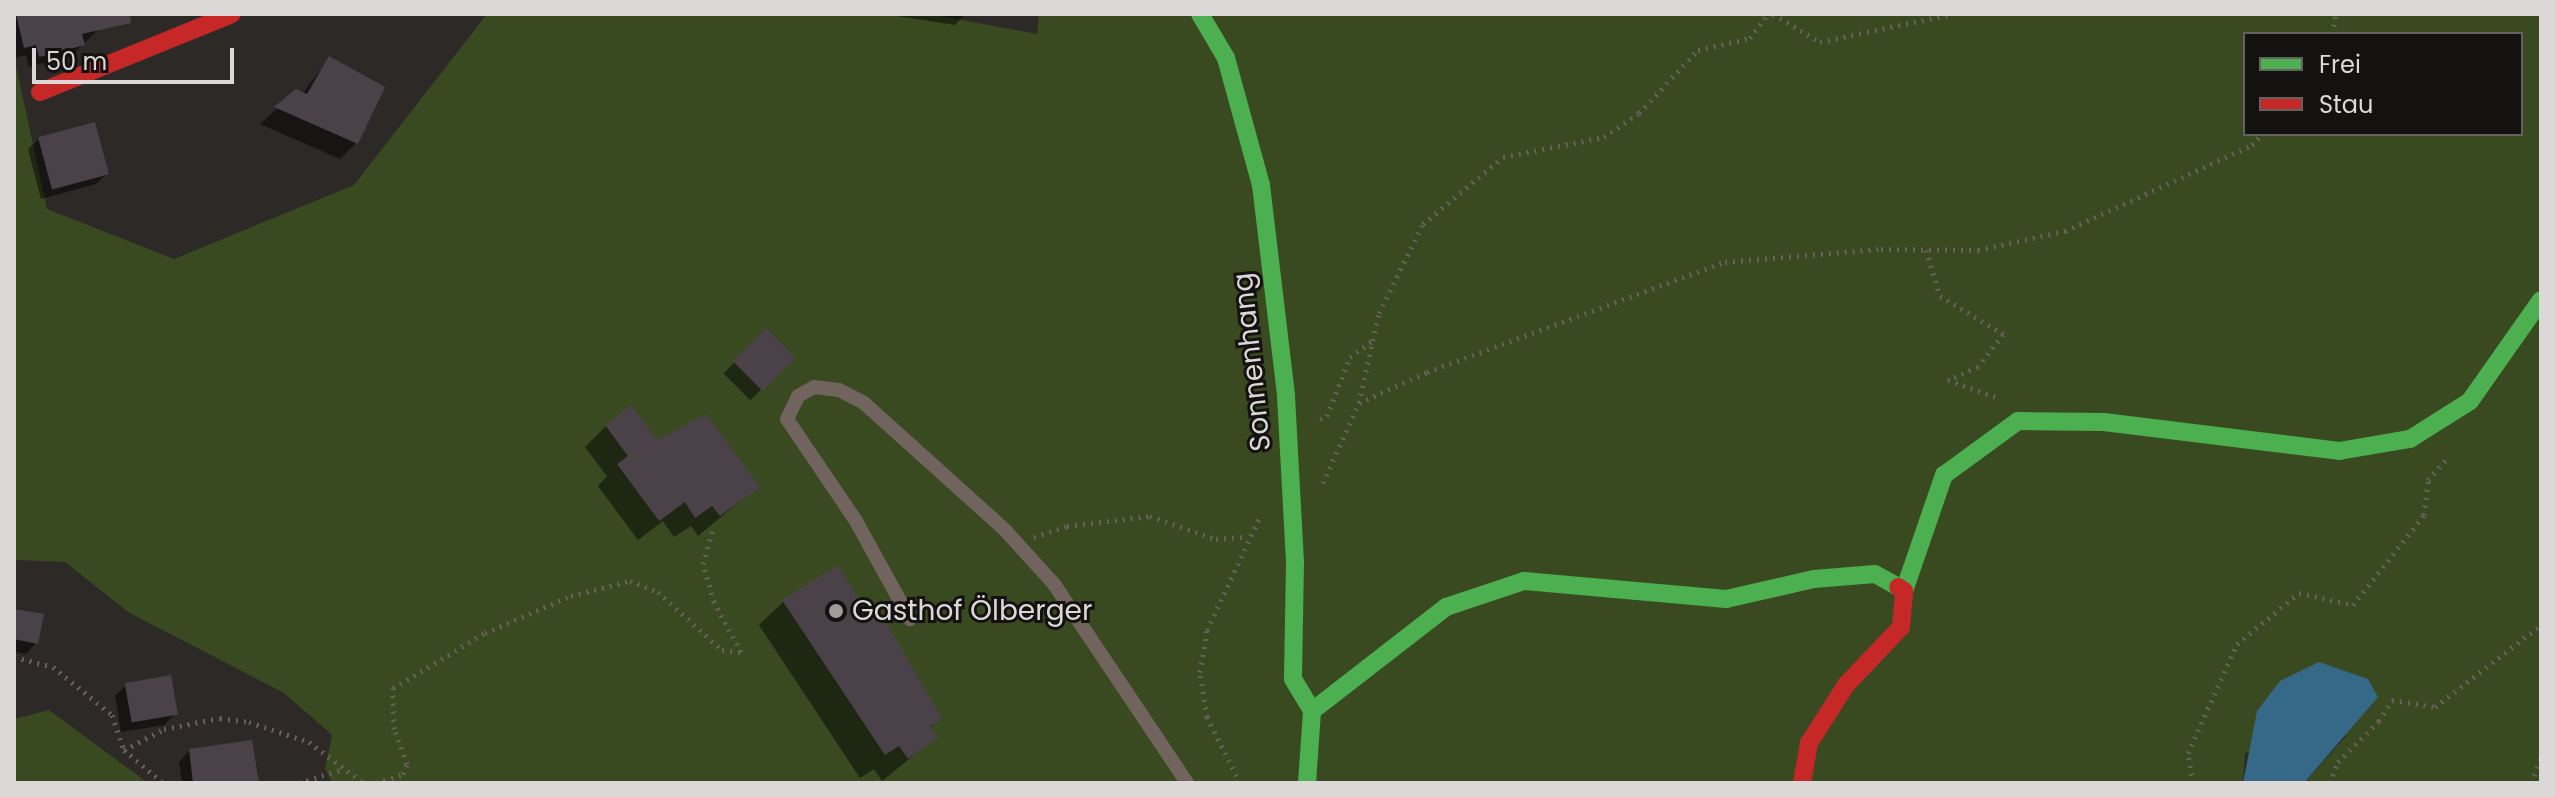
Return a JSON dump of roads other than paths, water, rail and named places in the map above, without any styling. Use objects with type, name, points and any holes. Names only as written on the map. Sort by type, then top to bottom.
[{"type":"street","points":[[40,92],[232,14]]},
{"type":"street","name":"Sonnenhang","points":[[1200,14],[1226,58],[1261,185],[1288,436],[1295,562],[1293,679],[1312,711]]},
{"type":"street","points":[[1802,783],[1809,743],[1846,685],[1901,627],[1904,591],[1944,475],[2018,421],[2184,430],[2339,451],[2410,439],[2470,401],[2541,300]]},
{"type":"street","points":[[1307,783],[1312,711],[1446,607],[1524,581],[1726,599],[1814,579],[1875,574],[1904,591]]},
{"type":"lane","points":[[910,619],[856,521],[787,419],[798,396],[814,387],[839,390],[864,403],[1016,543],[1054,584],[1187,783]]},
{"type":"water","points":[[2319,662],[2368,679],[2378,697],[2304,783],[2243,783],[2257,711],[2280,681]]},
{"type":"place","name":"Gasthof Ölberger","points":[[836,611]]}]
